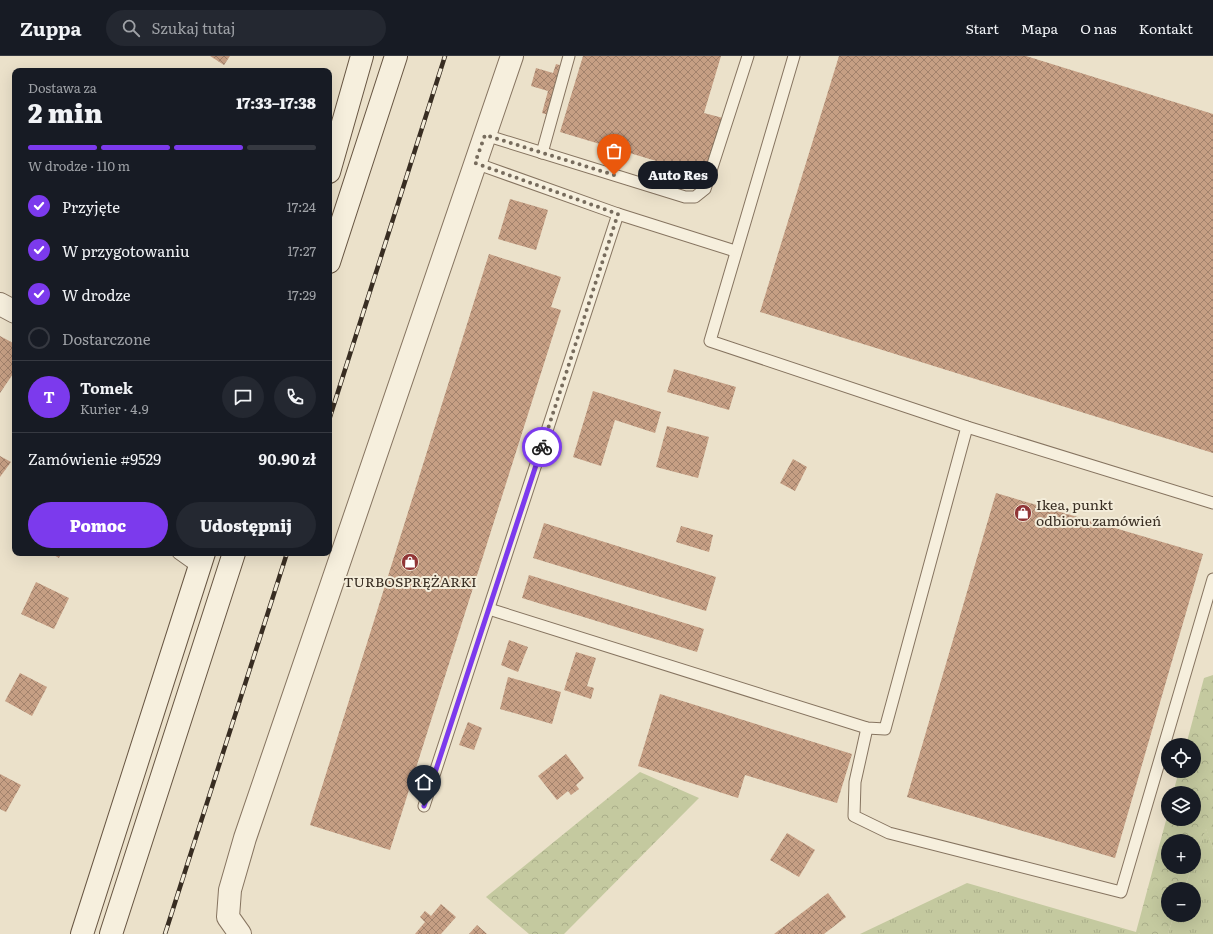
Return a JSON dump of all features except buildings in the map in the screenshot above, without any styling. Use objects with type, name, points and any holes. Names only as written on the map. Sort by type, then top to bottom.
[{"type":"main road","points":[[332,161],[362,56]]},
{"type":"main road","points":[[332,253],[396,56]]},
{"type":"main road","points":[[234,926],[230,890],[245,838],[512,56]]},
{"type":"main road","points":[[0,304],[12,310]]},
{"type":"main road","points":[[111,934],[233,556]]},
{"type":"main road","points":[[82,934],[201,560]]},
{"type":"lane","points":[[542,153],[569,56]]},
{"type":"lane","points":[[485,135],[685,197],[695,198],[705,189],[748,56]]},
{"type":"lane","points":[[794,56],[710,341],[967,427],[1213,503]]},
{"type":"lane","points":[[475,163],[618,214],[736,251]]},
{"type":"lane","points":[[424,806],[618,214]]},
{"type":"lane","points":[[489,608],[867,728],[885,729],[967,427]]},
{"type":"lane","points":[[188,556],[201,560]]},
{"type":"lane","points":[[867,728],[855,782],[854,816],[889,833],[1121,892],[1213,579]]},
{"type":"green space","points":[[1213,675],[1213,849],[1206,829],[1201,842],[1201,834],[1162,834],[1165,826],[1201,826],[1201,786],[1175,786],[1177,778],[1201,778],[1201,738],[1188,738],[1204,678]]},
{"type":"green space","points":[[640,772],[699,798],[564,934],[529,934],[486,897]]},
{"type":"green space","points":[[1206,828],[1213,849],[1213,934],[1168,934],[1172,922],[1201,922],[1201,882],[1187,882],[1189,874],[1201,874],[1201,842]]},
{"type":"green space","points":[[1161,839],[1161,874],[1189,874],[1187,882],[1161,882],[1161,922],[1172,922],[1168,934],[1140,934],[1136,932]]},
{"type":"green space","points":[[967,883],[1136,932],[1140,934],[860,934]]},
{"type":"railway","points":[[332,411],[445,56]]},
{"type":"railway","points":[[165,934],[286,556]]},
{"type":"way so far","points":[[542,447],[618,214],[475,163],[485,135],[614,175]]},
{"type":"place","name":"Auto Res","points":[[614,175]]},
{"type":"place","name":"Ikea, punkt odbioru zamówień","points":[[1023,513]]},
{"type":"place","name":"TURBOSPRĘŻARKI","points":[[410,562]]},
{"type":"route","points":[[424,806],[542,447]]}]
